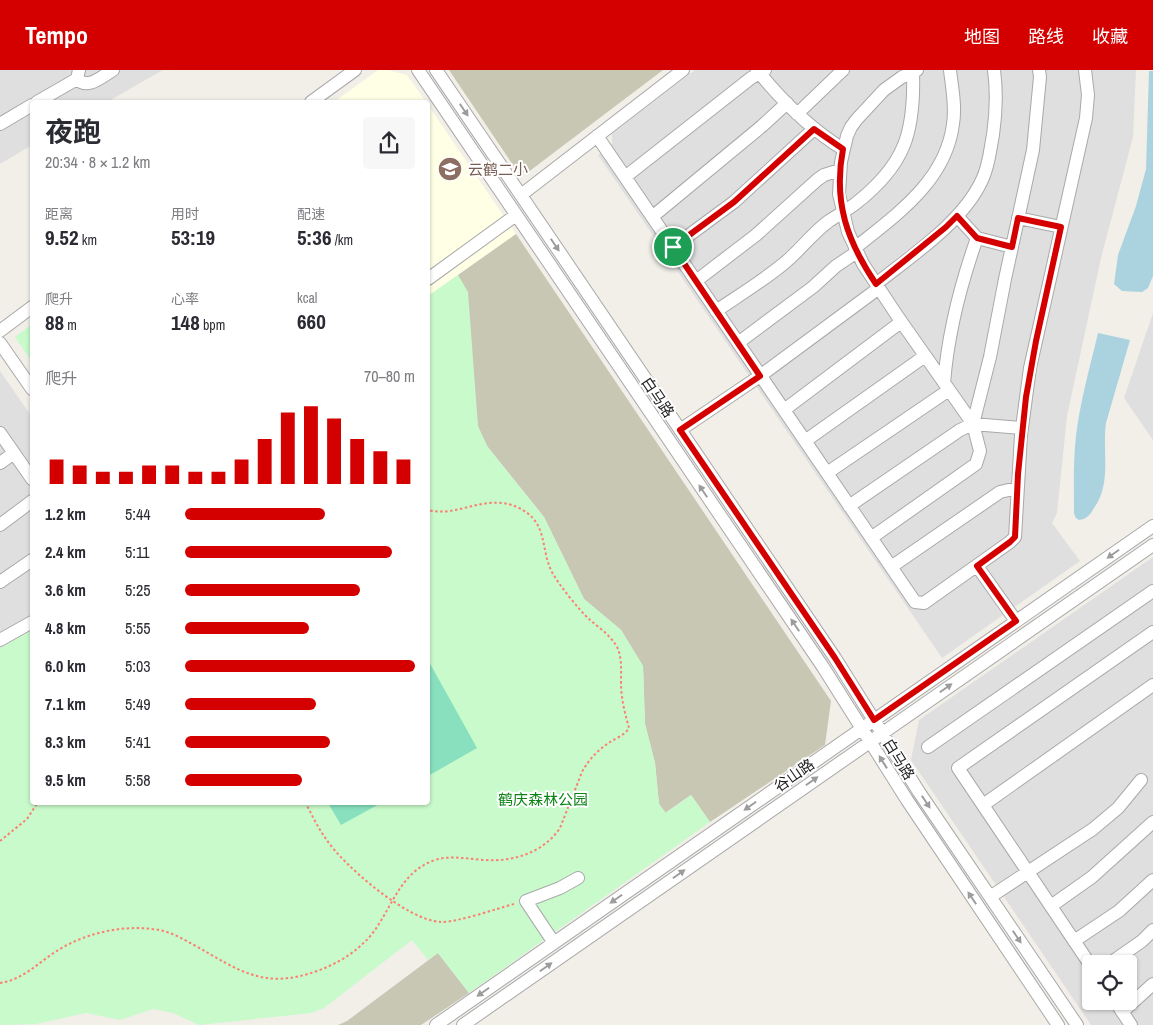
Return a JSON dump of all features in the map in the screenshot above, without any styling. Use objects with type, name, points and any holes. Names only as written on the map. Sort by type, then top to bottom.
[{"type":"street","points":[[40,100],[78,75],[83,84],[88,84],[112,70]]},
{"type":"street","points":[[314,100],[355,70]]},
{"type":"street","name":"白马路","points":[[418,70],[823,667],[907,800],[1058,1025]]},
{"type":"street","name":"白马路","points":[[436,70],[835,658],[919,792],[1077,1025]]},
{"type":"street","points":[[521,195],[683,70]]},
{"type":"street","points":[[798,114],[843,70]]},
{"type":"street","points":[[738,344],[813,287],[914,199],[938,168],[949,143],[954,124],[950,70]]},
{"type":"street","points":[[680,430],[760,376],[878,286],[957,216],[981,182],[988,162],[996,110],[994,70]]},
{"type":"street","points":[[973,424],[990,357],[1033,150],[1040,77],[1039,70]]},
{"type":"street","points":[[597,136],[914,602],[924,603],[1015,537],[1022,428],[1030,368],[1086,118],[1088,95],[1085,70]]},
{"type":"street","points":[[625,177],[761,71],[798,114],[814,129],[843,149]]},
{"type":"street","points":[[716,311],[782,265],[829,221],[843,213],[877,185],[889,172],[902,151],[913,116],[915,71],[892,83],[876,97],[857,119],[847,136],[843,149],[839,194],[843,213],[856,250],[901,322],[973,424],[980,451],[976,464],[871,538]]},
{"type":"street","points":[[652,217],[787,103]]},
{"type":"street","points":[[0,124],[30,106]]},
{"type":"street","points":[[673,247],[734,202],[814,129]]},
{"type":"street","points":[[696,281],[756,235],[817,180],[840,170]]},
{"type":"street","points":[[430,278],[516,215]]},
{"type":"street","points":[[957,216],[977,238],[1012,247]]},
{"type":"street","points":[[1018,218],[1061,227]]},
{"type":"street","points":[[827,473],[946,387],[952,320],[977,238]]},
{"type":"street","points":[[0,331],[30,308]]},
{"type":"street","points":[[784,410],[901,322]]},
{"type":"street","points":[[0,343],[30,387]]},
{"type":"street","points":[[805,441],[925,356]]},
{"type":"street","points":[[849,506],[960,430],[973,424],[1022,428]]},
{"type":"street","points":[[0,433],[30,476]]},
{"type":"street","points":[[0,463],[14,453]]},
{"type":"street","points":[[891,567],[1000,492],[1017,488]]},
{"type":"street","points":[[0,524],[30,502]]},
{"type":"street","name":"谷山路","points":[[436,1025],[1153,526]]},
{"type":"street","name":"谷山路","points":[[463,1025],[1153,545]]},
{"type":"street","points":[[0,582],[30,561]]},
{"type":"street","points":[[977,566],[1016,621]]},
{"type":"street","points":[[928,747],[1153,590]]},
{"type":"street","points":[[2,635],[30,623]]},
{"type":"street","points":[[1084,955],[958,768],[1153,632]]},
{"type":"street","points":[[983,805],[1153,685]]},
{"type":"street","points":[[990,897],[1093,829],[1107,818],[1142,780]]},
{"type":"street","points":[[1051,906],[1110,862],[1153,822]]},
{"type":"street","points":[[554,943],[526,901],[560,888],[578,878]]},
{"type":"street","points":[[1074,941],[1119,911],[1153,880]]},
{"type":"street","points":[[1122,955],[1142,942],[1153,930]]},
{"type":"street","points":[[1137,994],[1153,984]]},
{"type":"street","points":[[1122,1010],[1131,1025]]},
{"type":"path","points":[[0,983],[17,978],[78,939],[108,931],[138,927],[173,934],[234,968],[252,975],[271,979],[298,978],[333,964],[354,951],[376,929],[403,883],[413,872],[427,863],[455,857],[484,860],[504,859],[533,852],[545,845],[560,828],[587,764],[599,750],[626,733],[629,728],[621,685],[621,663],[617,648],[608,635],[582,612],[553,574],[547,558],[541,530],[532,518],[516,507],[496,502],[440,512],[430,510]]},
{"type":"path","points":[[0,841],[27,819],[36,805]]},
{"type":"path","points":[[308,805],[326,839],[336,852],[368,884],[420,917],[442,922],[450,921],[526,901]]},
{"type":"shaded area","points":[[0,70],[163,70],[110,100],[30,100],[30,146],[0,164]]},
{"type":"shaded area","points":[[378,70],[387,70],[407,75],[425,100],[337,100]]},
{"type":"shaded area","points":[[449,70],[663,70],[527,173],[517,171]]},
{"type":"shaded area","points":[[695,70],[1136,70],[1133,137],[1101,258],[1067,416],[1057,513],[1052,523],[1080,561],[942,658],[598,155],[612,144],[612,134]]},
{"type":"shaded area","name":"云鹤二小","points":[[430,108],[516,234],[430,295]]},
{"type":"shaded area","points":[[516,234],[831,701],[825,745],[710,822],[691,795],[665,813],[659,804],[655,763],[645,724],[643,666],[621,630],[584,599],[544,517],[487,446],[478,427],[458,275]]},
{"type":"shaded area","points":[[1153,313],[1153,440],[1124,398]]},
{"type":"shaded area","points":[[0,371],[30,414],[30,631],[0,648]]},
{"type":"shaded area","points":[[1153,557],[1153,1025],[1091,1025],[911,760],[919,720]]},
{"type":"shaded area","points":[[438,953],[469,993],[421,1025],[338,1025],[347,1021]]},
{"type":"green space","name":"鹤庆森林公园","points":[[458,275],[468,292],[478,426],[487,446],[544,517],[584,599],[621,630],[643,666],[645,724],[655,763],[659,804],[666,813],[691,795],[710,822],[469,993],[438,953],[428,960],[412,940],[324,1008],[311,1013],[199,1025],[173,1013],[153,1009],[120,1020],[86,1013],[36,1024],[0,1025],[0,648],[30,631],[30,805],[430,805],[430,295]]},
{"type":"green space","points":[[30,326],[30,359],[15,337]]},
{"type":"green space","points":[[430,664],[477,748],[430,775]]},
{"type":"green space","points":[[329,805],[377,805],[341,825]]},
{"type":"water","points":[[1149,71],[1153,71],[1153,276],[1148,288],[1142,292],[1122,291],[1114,284],[1118,255],[1136,206],[1146,169]]},
{"type":"water","points":[[1098,333],[1130,340],[1106,423],[1105,478],[1103,488],[1100,498],[1091,513],[1086,518],[1079,520],[1074,514],[1076,436]]},
{"type":"place","name":"云鹤二小","points":[[450,169]]},
{"type":"route","points":[[814,129],[843,149],[839,183],[841,207],[855,248],[876,284],[957,216],[977,238],[1012,247],[1018,218],[1061,227],[1030,368],[1022,428],[1015,537],[977,566],[1016,621],[874,720],[835,658],[680,430],[760,376],[673,247],[734,202],[814,129]]}]
